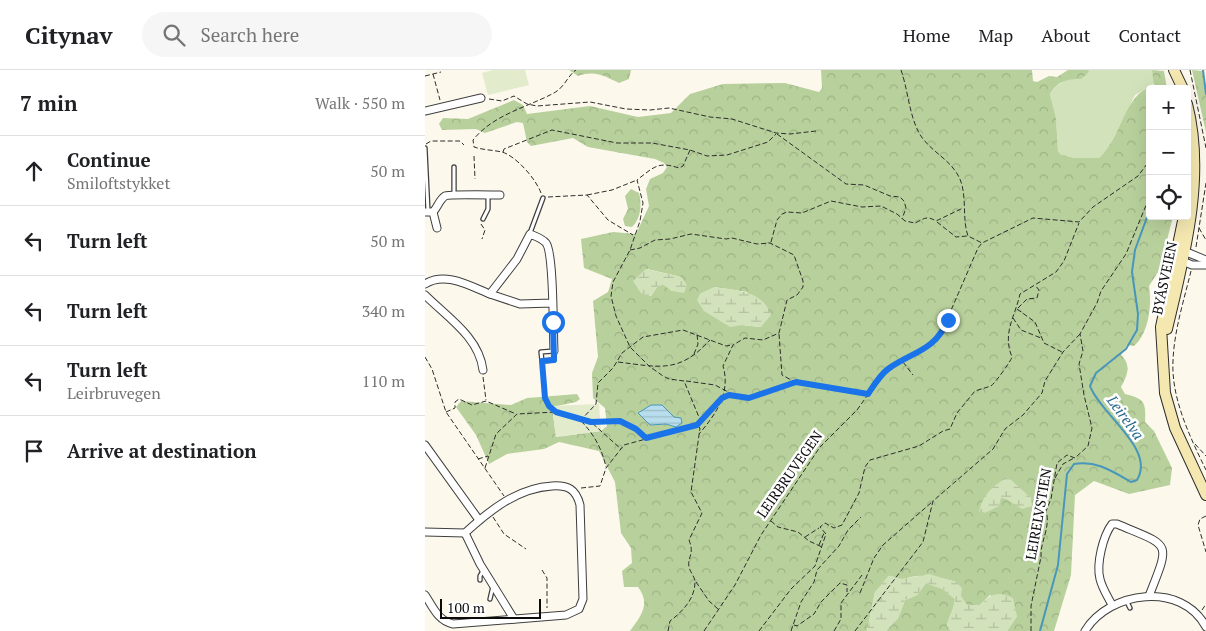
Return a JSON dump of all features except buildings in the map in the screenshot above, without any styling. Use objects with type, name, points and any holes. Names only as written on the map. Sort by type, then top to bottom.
[{"type":"main road","points":[[1174,70],[1181,85]]},
{"type":"main road","points":[[1190,175],[1194,146],[1191,128]]},
{"type":"main road","name":"BYÅSVEIEN","points":[[1194,146],[1197,161],[1196,182],[1184,255],[1161,327],[1165,393],[1175,428],[1206,494]]},
{"type":"main road","name":"BYÅSVEIEN","points":[[1184,220],[1184,255]]},
{"type":"street","points":[[425,110],[481,98]]},
{"type":"street","points":[[437,228],[429,212],[443,197],[454,194],[465,197],[500,195]]},
{"type":"street","points":[[490,294],[511,267],[530,234],[547,244],[554,351]]},
{"type":"street","points":[[1184,255],[1206,260]]},
{"type":"street","points":[[1184,255],[1206,265]]},
{"type":"street","points":[[425,284],[437,279],[449,279],[520,304],[552,303]]},
{"type":"street","points":[[425,295],[474,342],[481,356],[483,370]]},
{"type":"street","points":[[425,445],[479,520]]},
{"type":"street","points":[[425,532],[465,534],[479,520],[507,500],[541,487],[566,486],[573,489],[578,496],[580,505],[583,599],[582,604],[574,613],[548,617],[453,624],[446,623],[439,617],[425,595]]},
{"type":"street","points":[[1112,605],[1100,579],[1100,562],[1112,524],[1117,524],[1157,541],[1163,548],[1165,556],[1149,596]]},
{"type":"street","points":[[465,534],[484,571],[514,619]]},
{"type":"street","points":[[1085,631],[1096,618],[1112,605],[1149,596],[1165,598],[1191,609],[1206,627]]},
{"type":"lane","points":[[425,147],[429,212]]},
{"type":"lane","points":[[454,168],[454,194]]},
{"type":"lane","points":[[483,219],[488,209],[488,195]]},
{"type":"lane","points":[[530,234],[543,198]]},
{"type":"lane","points":[[554,351],[554,360],[542,361],[541,352],[554,351]]},
{"type":"lane","points":[[480,580],[480,576],[484,571]]},
{"type":"lane","points":[[490,599],[493,585]]},
{"type":"lane","points":[[1127,600],[1130,608]]},
{"type":"path","points":[[576,70],[572,71],[567,84],[553,94],[527,104],[480,131],[473,140],[474,147],[503,152],[511,157],[539,187],[543,198],[586,195],[612,190],[637,180],[657,165],[663,164],[679,168],[683,166],[691,150]]},
{"type":"path","points":[[901,70],[919,134],[933,152],[957,172],[963,194],[965,226],[968,236]]},
{"type":"path","points":[[1190,70],[1206,148]]},
{"type":"path","points":[[425,76],[441,72]]},
{"type":"path","points":[[433,74],[441,107]]},
{"type":"path","points":[[481,98],[502,101],[514,96],[527,104],[544,106],[590,102],[650,110],[669,108],[710,118],[732,119],[777,133],[791,134],[816,131]]},
{"type":"path","points":[[503,152],[505,149],[552,130],[617,143],[652,143],[691,150],[707,156],[727,155],[768,142],[777,133]]},
{"type":"path","points":[[777,133],[846,184],[864,185],[890,196],[900,197],[905,201],[907,208],[902,218]]},
{"type":"path","points":[[425,147],[431,141],[461,141],[464,145]]},
{"type":"path","points":[[474,156],[475,179]]},
{"type":"path","points":[[805,537],[825,523],[834,528],[842,525],[859,493],[865,467],[870,460],[919,446],[943,431],[950,429],[957,412],[975,391],[995,383],[1002,370],[1012,360],[1006,344],[1021,292],[1056,272],[1065,261],[1079,222],[1093,207],[1139,176],[1146,166]]},
{"type":"path","points":[[860,593],[874,558],[883,545],[993,449],[1005,429],[1023,415],[1042,393],[1045,381],[1063,352],[1080,334],[1097,303],[1101,291],[1126,254],[1147,203],[1150,175]]},
{"type":"path","points":[[637,180],[643,202],[630,250],[620,266],[611,292],[616,316],[630,347],[649,366],[669,379],[723,388],[733,394],[749,398],[796,382]]},
{"type":"path","points":[[1184,255],[1199,227],[1206,183]]},
{"type":"path","points":[[586,195],[612,223],[634,236]]},
{"type":"path","points":[[770,243],[773,239],[775,224],[782,214],[802,214],[831,201],[862,207],[881,206],[915,223],[930,217],[956,237],[968,236],[982,243],[1033,218],[1079,222]]},
{"type":"path","points":[[936,221],[963,208]]},
{"type":"path","points":[[482,239],[485,230],[481,224],[483,219]]},
{"type":"path","points":[[1199,227],[1206,240]]},
{"type":"path","points":[[630,250],[640,248],[655,240],[670,240],[691,234],[726,239],[732,238],[757,244],[770,243],[794,256],[803,281],[803,287],[797,295],[787,300],[779,334],[782,375],[796,382],[868,394]]},
{"type":"path","points":[[773,239],[776,246]]},
{"type":"path","name":"LEIRBRUVEGEN","points":[[704,631],[735,585],[771,521],[820,447],[857,410],[889,368],[928,348],[939,338],[978,248],[982,243]]},
{"type":"path","points":[[1191,270],[1173,361],[1175,390],[1193,441],[1206,470]]},
{"type":"path","points":[[1017,308],[1027,299],[1037,298],[1039,290],[1035,285]]},
{"type":"path","points":[[1017,308],[1035,322],[1044,343],[1063,352]]},
{"type":"path","points":[[1012,318],[1021,330],[1041,338]]},
{"type":"path","points":[[580,421],[596,404],[599,383],[617,362],[622,353],[643,337],[683,330],[726,346],[733,345],[745,338],[763,340],[779,334]]},
{"type":"path","points":[[694,354],[698,344],[697,334]]},
{"type":"path","name":"LEIRELVSTIEN","points":[[1031,631],[1031,606],[1048,519],[1046,511],[1051,500],[1057,463],[1067,455],[1075,458],[1082,454],[1087,446],[1092,428],[1079,364],[1083,351],[1080,334]]},
{"type":"path","points":[[617,362],[668,367],[680,364],[710,340]]},
{"type":"path","points":[[699,434],[721,406],[723,366],[733,345]]},
{"type":"path","points":[[425,357],[432,369],[446,412],[507,500]]},
{"type":"path","points":[[542,361],[545,398],[549,406],[556,412],[580,421],[620,421],[636,429],[646,438]]},
{"type":"path","points":[[903,362],[913,375]]},
{"type":"path","points":[[483,370],[486,401]]},
{"type":"path","points":[[684,381],[701,422]]},
{"type":"path","points":[[573,489],[599,486],[606,468],[624,445],[697,425],[722,398],[733,394]]},
{"type":"path","points":[[446,412],[455,408],[455,402],[459,399],[472,405],[486,401],[517,414],[556,412]]},
{"type":"path","points":[[485,469],[496,434],[517,414]]},
{"type":"path","points":[[580,421],[591,432],[603,454],[606,468]]},
{"type":"path","points":[[591,422],[621,448]]},
{"type":"path","points":[[697,425],[700,428],[694,485],[691,492],[702,513],[689,540],[693,550],[689,566],[695,581],[719,610]]},
{"type":"path","points":[[1193,441],[1206,456],[1201,459]]},
{"type":"path","points":[[479,459],[488,455]]},
{"type":"path","points":[[1054,479],[1063,464],[1075,458]]},
{"type":"path","points":[[855,631],[923,542],[933,501]]},
{"type":"path","points":[[490,513],[505,534],[526,549]]},
{"type":"path","points":[[1206,516],[1200,519],[1198,525],[1206,552]]},
{"type":"path","points":[[791,631],[801,602],[814,582],[817,570],[839,546],[848,530],[861,517]]},
{"type":"path","points":[[771,521],[778,527],[795,531],[822,547]]},
{"type":"path","points":[[842,525],[848,530]]},
{"type":"path","points":[[819,528],[825,532]]},
{"type":"path","points":[[819,544],[825,532]]},
{"type":"path","points":[[759,631],[791,589],[815,566],[825,532]]},
{"type":"path","points":[[815,566],[817,570]]},
{"type":"path","points":[[542,570],[547,578],[548,617]]},
{"type":"path","points":[[834,631],[841,619],[841,603],[847,592],[859,582],[862,575]]},
{"type":"path","points":[[668,631],[670,621],[681,612],[691,599],[695,581]]},
{"type":"path","points":[[859,582],[864,584]]},
{"type":"path","points":[[793,624],[797,626],[810,618],[840,583],[847,585],[847,592]]},
{"type":"green space","points":[[493,70],[525,70],[529,85],[488,95],[482,73]]},
{"type":"green space","points":[[569,70],[631,70],[629,79],[619,83],[604,76],[594,74],[578,76]]},
{"type":"green space","points":[[821,70],[1032,70],[1033,81],[1037,82],[1049,76],[1057,77],[1068,70],[1088,70],[1089,72],[1081,79],[1063,82],[1056,86],[1050,94],[1056,118],[1058,151],[1060,154],[1074,158],[1099,158],[1113,139],[1129,107],[1136,97],[1146,89],[1146,220],[1172,220],[1160,269],[1149,286],[1150,310],[1143,334],[1134,346],[1127,345],[1121,355],[1126,363],[1127,375],[1121,387],[1125,394],[1143,402],[1145,422],[1154,431],[1172,468],[1170,485],[1129,494],[1094,481],[1075,495],[1071,575],[1054,631],[1007,631],[1017,616],[990,595],[980,605],[967,605],[960,596],[956,582],[932,577],[914,576],[875,592],[867,631],[630,631],[641,615],[644,599],[638,587],[624,587],[622,571],[632,563],[631,548],[621,533],[615,482],[599,451],[559,442],[544,449],[507,454],[489,464],[476,435],[456,407],[461,401],[511,405],[527,398],[577,394],[580,399],[576,402],[552,407],[556,437],[601,431],[607,426],[605,408],[593,398],[592,373],[598,357],[593,301],[608,292],[612,279],[584,268],[581,239],[613,232],[636,234],[649,206],[646,189],[650,179],[663,173],[667,167],[664,163],[655,159],[588,147],[573,138],[531,146],[527,142],[523,123],[517,122],[485,133],[476,129],[442,130],[439,124],[443,118],[468,119],[514,100],[523,105],[527,114],[590,106],[638,117],[671,113],[690,94],[723,84],[785,83],[819,92],[822,88]],"holes":[[[647,269],[681,277],[672,291],[663,284],[657,287],[651,296],[640,292]],[[715,287],[747,292],[761,327],[741,325],[700,294]],[[643,411],[676,427],[666,424],[650,425],[638,413]]]},
{"type":"green space","points":[[1088,70],[1152,70],[1155,83],[1146,85],[1146,88],[1135,95],[1108,149],[1099,158],[1074,158],[1060,154],[1058,151],[1056,118],[1050,94],[1062,82],[1088,72]]},
{"type":"green space","points":[[1152,70],[1164,71],[1166,85],[1154,85]]},
{"type":"green space","points":[[1192,70],[1203,71],[1206,87],[1206,132]]},
{"type":"green space","points":[[631,189],[639,193],[640,202],[639,216],[632,227],[625,226],[623,219],[628,209],[625,196]]},
{"type":"green space","points":[[646,269],[681,277],[687,285],[684,293],[672,291],[663,284],[657,287],[651,296],[640,292],[633,281]]},
{"type":"green space","points":[[715,287],[740,291],[755,296],[762,301],[771,315],[761,327],[742,325],[730,327],[704,311],[697,300],[700,294]]},
{"type":"green space","points":[[599,404],[601,431],[556,437],[552,406]]},
{"type":"green space","points":[[1008,477],[1031,498],[1032,506],[1022,509],[1001,498],[999,506],[985,513],[979,511],[983,500],[990,491]]},
{"type":"green space","points":[[929,574],[956,582],[962,588],[961,596],[967,605],[980,605],[995,594],[1003,594],[1013,598],[1017,616],[1007,631],[951,631],[947,626],[955,599],[943,589],[926,583],[917,595],[905,600],[898,618],[886,631],[867,631],[875,592],[889,575],[901,579]]},
{"type":"green space","points":[[926,583],[943,589],[955,599],[947,626],[951,631],[886,631],[898,618],[905,600],[917,595]]},
{"type":"water","points":[[651,405],[662,405],[674,417],[681,418],[682,423],[676,427],[666,424],[650,425],[638,413]]},
{"type":"waterway","name":"Leirelva","points":[[1203,70],[1206,94]]},
{"type":"waterway","name":"Leirelva","points":[[1040,631],[1058,565],[1067,474],[1074,464],[1082,463],[1104,467],[1131,482],[1137,480],[1141,468],[1139,456],[1133,444],[1096,397],[1090,386],[1096,373],[1126,349],[1137,330],[1138,314],[1132,272],[1135,250],[1146,220]]},
{"type":"route","points":[[553,322],[554,360],[542,361],[545,398],[549,406],[556,412],[580,421],[620,421],[636,429],[646,438],[697,425],[713,410],[722,398],[733,394],[749,398],[796,382],[868,394],[889,368],[928,348],[939,338],[948,320]]}]
